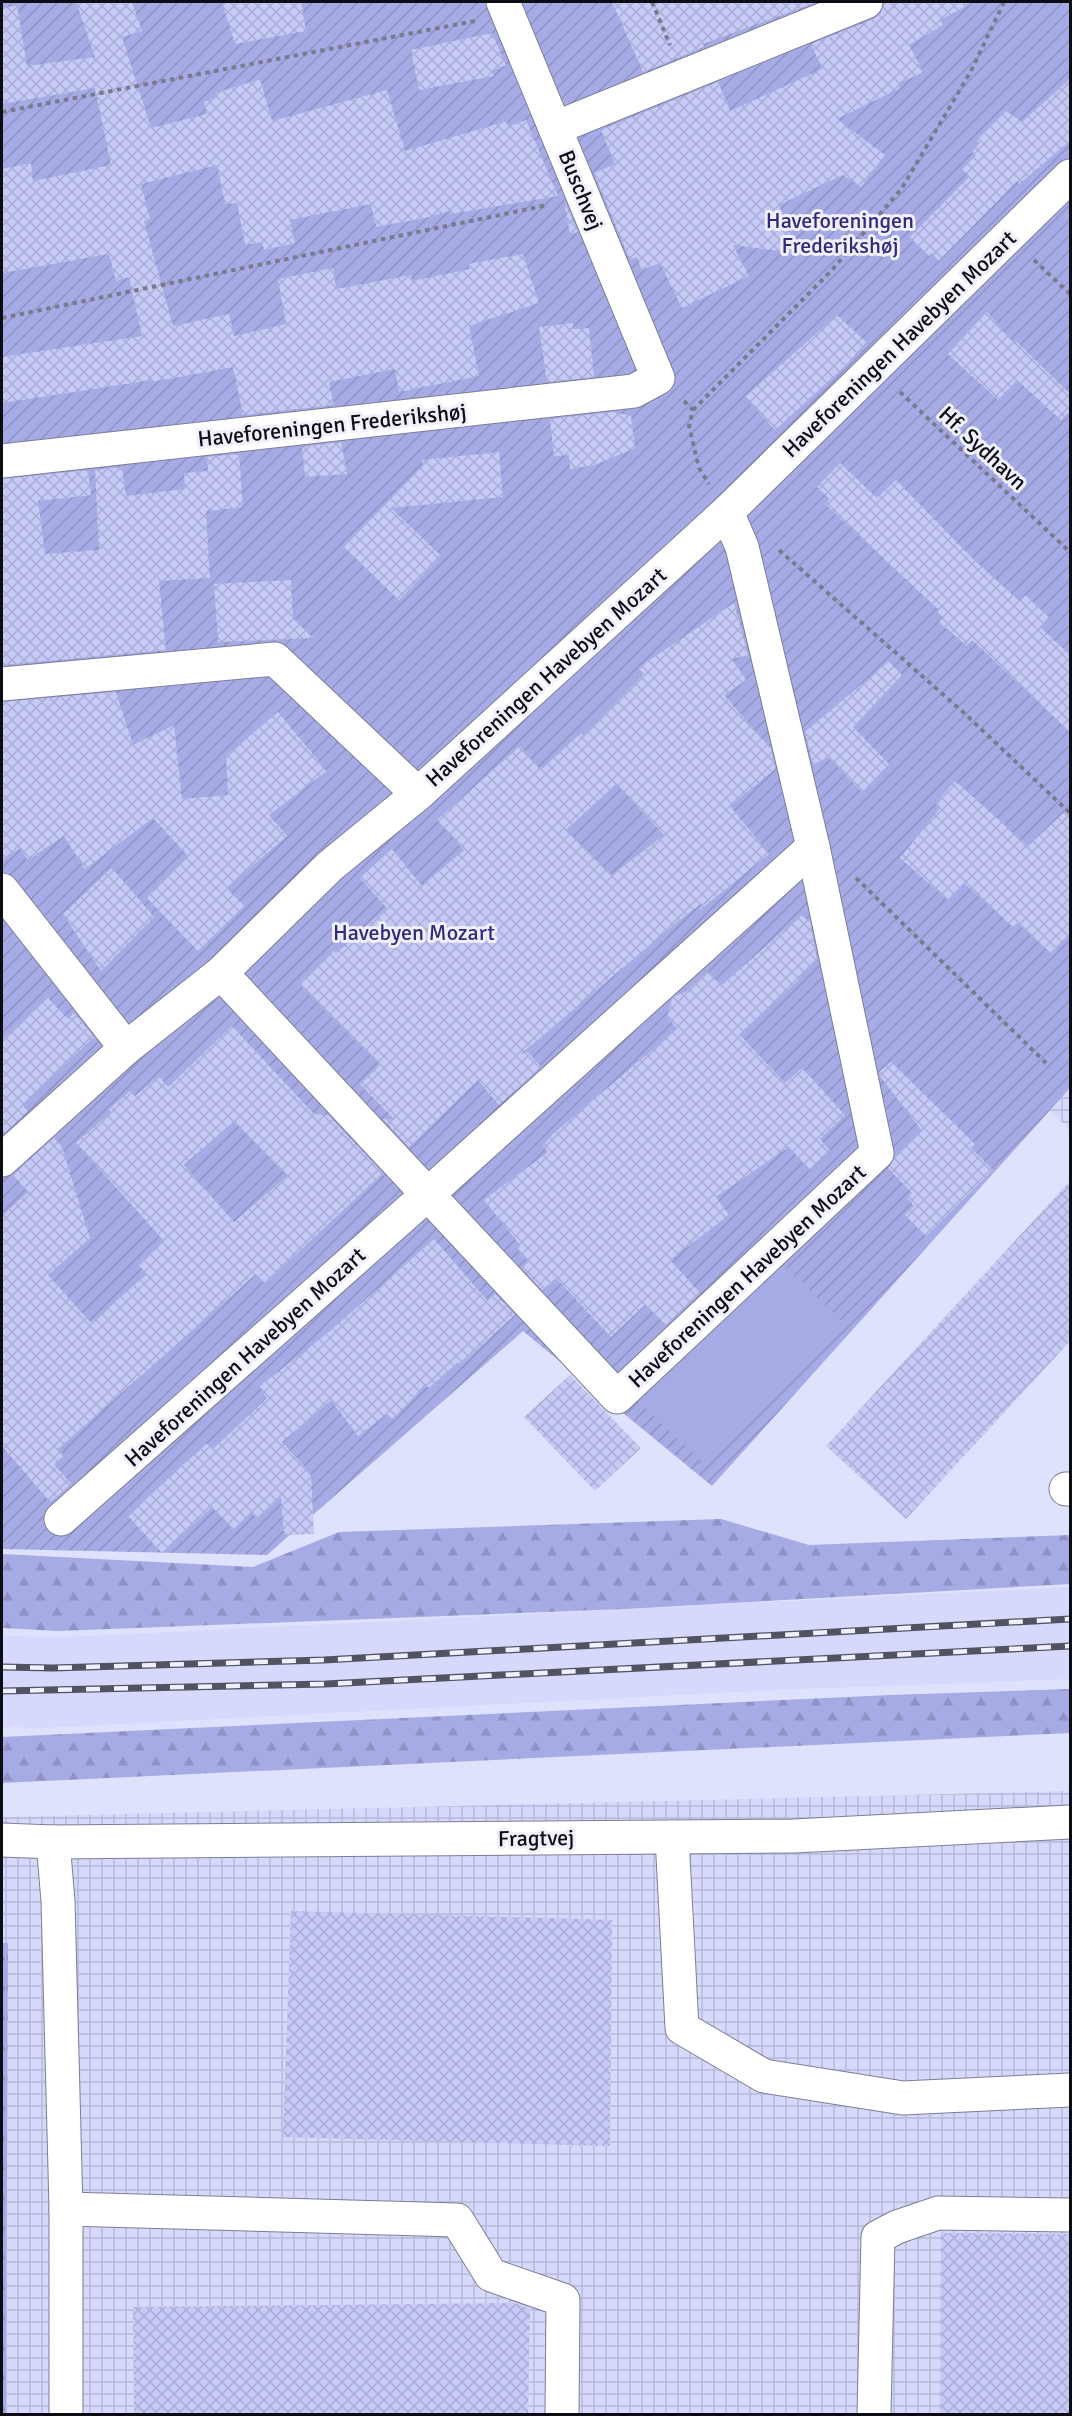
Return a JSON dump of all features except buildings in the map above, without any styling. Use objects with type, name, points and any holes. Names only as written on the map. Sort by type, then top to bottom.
[{"type":"street","points":[[555,128],[866,2]]},
{"type":"street","name":"Buschvej","points":[[506,8],[658,378]]},
{"type":"street","name":"Haveforeningen Havebyen Mozart","points":[[2,1160],[126,1048],[221,973],[330,866],[418,794],[727,512],[1071,176]]},
{"type":"street","name":"Haveforeningen Frederikshøj","points":[[2,461],[634,391],[658,378]]},
{"type":"street","name":"Haveforeningen Havebyen Mozart","points":[[221,973],[617,1397],[877,1154],[813,847],[742,547],[727,512]]},
{"type":"street","name":"Haveforeningen Havebyen Mozart","points":[[2,684],[275,660],[418,794]]},
{"type":"street","name":"Haveforeningen Havebyen Mozart","points":[[61,1519],[428,1194],[813,847]]},
{"type":"street","points":[[2,890],[126,1048]]},
{"type":"street","name":"Fragtvej","points":[[2,1840],[52,1842],[794,1836],[1071,1822]]},
{"type":"street","points":[[672,1837],[682,2028],[764,2076],[903,2098],[1071,2090]]},
{"type":"street","points":[[52,1842],[58,1900],[66,2209],[66,2415]]},
{"type":"street","points":[[66,2209],[457,2220],[491,2275],[563,2300],[562,2415]]},
{"type":"street","points":[[874,2415],[878,2237],[897,2227],[938,2213],[1071,2215]]},
{"type":"path","points":[[652,2],[683,76]]},
{"type":"path","points":[[727,512],[699,468],[689,426],[693,410],[832,270],[902,188],[971,71],[1004,2]]},
{"type":"path","points":[[2,112],[506,8]]},
{"type":"path","points":[[2,318],[584,198]]},
{"type":"path","points":[[1010,237],[1071,294]]},
{"type":"path","name":"Hf. Sydhavn","points":[[873,367],[1071,552]]},
{"type":"path","points":[[658,378],[693,410]]},
{"type":"path","points":[[776,547],[963,712],[1071,813]]},
{"type":"path","points":[[813,847],[831,853],[1046,1063]]},
{"type":"shaded area","points":[[1070,1088],[1070,1130],[1050,1111]]},
{"type":"shaded area","points":[[1070,1587],[1070,1679],[775,1690],[44,1728],[2,1727],[2,1635],[49,1638]]},
{"type":"shaded area","points":[[1070,1791],[1070,2414],[6,2414],[8,1943],[2,1943],[2,1817]]},
{"type":"green space","name":"Havebyen Mozart","points":[[2,2],[1070,2],[1070,1088],[712,1486],[523,1331],[267,1555],[2,1549]]},
{"type":"green space","points":[[769,1251],[845,1324],[702,1461],[631,1395]]},
{"type":"green space","points":[[721,1519],[809,1545],[1070,1535],[1070,1584],[625,1609],[59,1631],[2,1628],[2,1554],[253,1567],[339,1532]]},
{"type":"green space","points":[[1070,1689],[1070,1733],[2,1783],[2,1737],[890,1695]]},
{"type":"green space","points":[[2,1943],[8,1943],[6,2414],[2,2414]]},
{"type":"railway","points":[[2,1667],[53,1668],[324,1660],[1070,1619]]},
{"type":"railway","points":[[2,1691],[326,1684],[1070,1646]]}]
